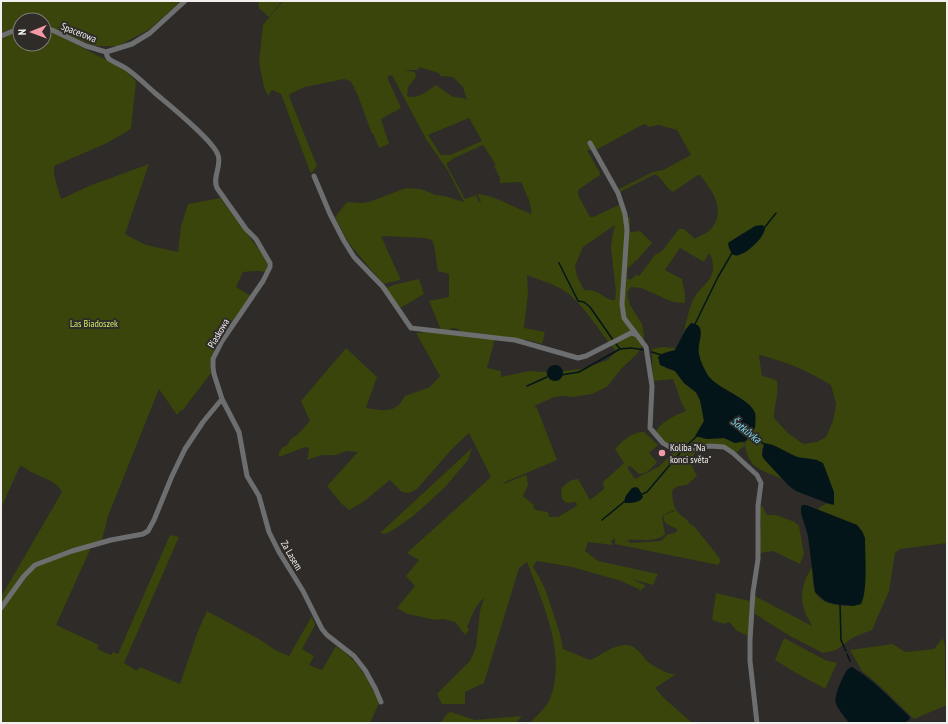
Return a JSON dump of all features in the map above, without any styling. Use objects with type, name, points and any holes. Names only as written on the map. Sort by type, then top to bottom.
[{"type":"street","points":[[106,52],[132,44],[150,33],[185,1]]},
{"type":"street","name":"Spacerowa","points":[[52,30],[86,46],[106,52]]},
{"type":"street","points":[[1,36],[12,31]]},
{"type":"street","name":"Piaskowa","points":[[106,52],[109,59],[128,70],[188,122],[210,144],[219,158],[215,178],[217,188],[246,229],[256,239],[269,259],[270,267],[263,281],[231,327],[213,359],[213,367],[222,399]]},
{"type":"street","points":[[590,143],[618,193],[625,214],[627,230],[622,311],[624,318],[646,347],[652,386],[650,428],[667,446],[671,448],[679,450],[710,446],[724,447],[733,453],[757,475],[760,483],[758,512],[758,559],[752,592],[750,640],[750,661],[757,723]]},
{"type":"street","points":[[314,176],[330,214],[354,258],[383,287],[411,328],[515,340],[578,358],[586,356],[631,333],[638,335]]},
{"type":"street","points":[[1,608],[24,576],[35,566],[72,551],[111,540],[143,534],[148,531],[185,449],[222,399]]},
{"type":"street","name":"Za Lasem","points":[[222,399],[239,432],[247,476],[259,496],[266,525],[276,547],[303,591],[322,628],[327,635],[357,660],[372,681],[381,702]]},
{"type":"green space","points":[[1,1],[181,1],[150,29],[118,46],[96,46],[52,30],[52,12],[12,12],[12,28],[1,33]]},
{"type":"green space","points":[[258,1],[282,1],[269,17],[259,8]]},
{"type":"green space","points":[[283,1],[947,1],[947,543],[900,549],[895,553],[889,591],[872,630],[854,637],[836,650],[823,653],[790,636],[755,614],[755,596],[812,626],[805,611],[802,593],[803,587],[812,567],[814,589],[818,597],[835,605],[849,606],[861,604],[864,587],[865,538],[857,525],[817,509],[827,503],[831,505],[834,492],[818,460],[798,457],[772,445],[762,448],[762,455],[764,459],[782,479],[757,468],[749,459],[745,445],[736,453],[725,446],[681,449],[670,446],[656,433],[664,422],[686,411],[673,379],[653,381],[652,349],[663,347],[674,348],[675,350],[667,352],[665,368],[675,371],[684,383],[696,393],[700,400],[704,421],[696,436],[707,439],[724,438],[735,443],[739,441],[745,444],[755,428],[755,413],[752,408],[742,399],[716,383],[706,372],[698,353],[701,331],[698,325],[686,329],[683,335],[692,302],[711,276],[713,265],[709,253],[704,262],[680,248],[665,270],[682,279],[685,303],[673,302],[641,288],[631,287],[627,293],[630,305],[642,324],[644,334],[644,343],[637,354],[621,369],[607,387],[592,394],[572,397],[554,397],[534,406],[537,408],[557,460],[503,483],[504,484],[525,475],[527,476],[528,485],[523,496],[534,505],[533,507],[536,510],[548,512],[549,517],[558,517],[577,505],[576,502],[566,503],[562,499],[561,490],[564,486],[570,481],[578,479],[590,500],[604,489],[603,482],[624,463],[615,449],[636,433],[644,432],[658,445],[649,453],[657,462],[649,470],[643,474],[640,474],[630,466],[627,467],[635,479],[660,466],[673,452],[695,451],[691,464],[697,476],[687,485],[679,486],[673,489],[672,494],[674,506],[678,513],[694,526],[721,560],[718,565],[615,544],[615,538],[611,541],[613,545],[588,542],[585,551],[598,561],[658,574],[653,585],[632,579],[646,586],[640,591],[639,589],[621,581],[572,567],[537,561],[533,567],[546,591],[560,634],[563,649],[590,660],[620,646],[632,646],[653,665],[665,672],[676,674],[655,688],[692,723],[530,723],[550,699],[555,682],[556,665],[551,629],[527,562],[519,568],[484,683],[465,692],[465,704],[442,704],[437,694],[470,661],[476,647],[480,611],[484,598],[474,611],[467,627],[469,630],[465,635],[455,622],[443,619],[435,620],[408,614],[397,608],[415,586],[406,576],[419,560],[407,553],[491,477],[469,433],[452,449],[417,489],[409,493],[402,492],[390,480],[363,502],[349,510],[327,486],[358,452],[347,451],[336,455],[322,455],[306,460],[308,457],[309,448],[305,447],[279,457],[279,453],[282,448],[287,445],[292,438],[297,435],[310,421],[301,401],[346,348],[377,377],[366,408],[389,410],[397,406],[405,396],[430,387],[440,376],[416,333],[428,332],[495,339],[487,368],[501,371],[501,377],[529,371],[546,372],[547,377],[563,376],[563,371],[581,369],[608,360],[616,351],[583,308],[570,295],[555,286],[527,275],[528,293],[524,328],[545,332],[542,344],[525,339],[525,341],[485,334],[461,332],[458,329],[453,328],[441,330],[429,301],[449,297],[449,274],[438,271],[432,240],[425,238],[381,236],[400,278],[400,280],[383,284],[348,242],[335,217],[347,202],[369,202],[406,188],[421,189],[436,195],[464,202],[448,171],[426,139],[392,75],[387,77],[401,108],[381,119],[389,144],[379,148],[373,133],[372,134],[357,93],[353,87],[355,88],[350,81],[344,79],[305,87],[290,94],[289,96],[317,166],[311,174],[281,94],[272,90],[268,96],[264,87],[259,62],[263,25]],"holes":[[[419,67],[436,72],[440,74],[440,76],[453,77],[463,87],[467,100],[453,97],[436,85],[419,96],[407,96],[408,87],[416,77],[415,72],[404,70],[418,70]],[[469,118],[482,141],[450,155],[441,155],[428,135]],[[646,124],[648,127],[659,125],[677,130],[691,155],[663,170],[653,172],[619,189],[620,192],[655,174],[673,192],[700,175],[709,187],[716,201],[718,208],[716,222],[711,229],[695,239],[684,229],[679,229],[662,251],[655,255],[639,276],[636,275],[630,280],[627,278],[628,268],[652,243],[640,231],[630,232],[630,217],[625,218],[619,205],[590,217],[578,195],[578,190],[600,175],[587,150],[596,150]],[[483,145],[496,165],[494,166],[500,178],[500,183],[521,182],[529,200],[532,214],[484,195],[477,194],[481,201],[479,202],[476,195],[465,199],[446,164],[454,158]],[[615,225],[611,248],[616,292],[615,300],[611,300],[594,291],[584,290],[577,276],[575,266],[583,247]],[[743,233],[762,237],[746,252],[737,256],[728,243]],[[759,355],[796,367],[831,385],[836,404],[833,421],[826,437],[817,442],[803,444],[788,433],[774,418],[777,381],[762,376]],[[674,510],[675,511],[664,515],[664,521],[677,529],[677,532],[667,535],[661,541],[631,543],[627,540],[652,540],[661,537],[665,534],[662,518],[663,515]]]},
{"type":"green space","name":"Las Biadoszek","points":[[53,32],[125,70],[136,81],[131,129],[107,143],[54,166],[54,175],[61,199],[89,186],[149,164],[125,234],[146,245],[178,252],[181,226],[188,204],[220,198],[267,260],[266,272],[243,272],[236,287],[251,296],[228,327],[217,345],[211,360],[211,373],[182,411],[181,410],[177,415],[159,389],[108,516],[102,540],[86,545],[90,550],[56,625],[99,645],[97,649],[111,655],[113,652],[118,654],[170,535],[179,537],[124,663],[137,671],[140,667],[180,684],[198,631],[207,611],[259,639],[275,650],[289,656],[312,616],[315,625],[302,649],[314,656],[309,665],[322,670],[336,646],[351,658],[362,671],[379,703],[370,723],[1,723],[1,597],[62,492],[52,482],[20,466],[1,508],[1,38],[12,33],[12,52],[52,52]]},
{"type":"green space","points":[[419,279],[424,294],[400,308],[386,288]]},
{"type":"green space","points":[[472,448],[468,460],[445,487],[429,502],[412,517],[396,528],[386,534],[380,533]]},
{"type":"green space","points":[[760,505],[764,508],[767,515],[776,515],[795,522],[799,526],[804,554],[800,564],[773,551],[760,553]]},
{"type":"green space","points":[[716,593],[750,601],[748,636],[737,631],[729,622],[724,624],[712,620]]},
{"type":"green space","points":[[784,638],[825,660],[837,663],[826,687],[824,688],[775,660]]},
{"type":"green space","points":[[943,638],[945,646],[947,705],[914,719],[862,671],[850,650],[893,644],[905,652],[934,649]]},
{"type":"green space","points":[[451,712],[475,720],[522,716],[516,723],[440,723],[448,713]]},
{"type":"water","points":[[762,225],[765,227],[764,231],[755,244],[742,254],[732,254],[728,243],[755,226]]},
{"type":"water","points":[[691,323],[696,324],[701,331],[699,354],[707,374],[711,379],[747,403],[755,413],[755,428],[746,441],[735,443],[724,438],[707,439],[695,436],[704,421],[700,400],[696,392],[684,383],[675,371],[660,365],[658,357],[664,353],[675,350],[686,329]]},
{"type":"water","points":[[552,365],[558,365],[563,370],[561,379],[558,381],[552,381],[547,376],[547,370]]},
{"type":"water","points":[[764,443],[773,445],[797,457],[814,459],[823,463],[834,492],[834,505],[796,491],[789,486],[764,459],[762,455]]},
{"type":"water","points":[[636,487],[639,489],[643,497],[642,499],[638,502],[625,503],[627,495],[632,488]]},
{"type":"water","points":[[803,505],[857,525],[862,531],[865,538],[866,572],[865,591],[861,604],[853,606],[834,604],[825,601],[815,592],[808,536],[801,513],[801,507]]},
{"type":"water","points":[[852,667],[882,690],[910,717],[909,720],[904,723],[849,723],[835,701],[837,691],[844,676],[848,669]]},
{"type":"waterway","points":[[765,227],[776,213]]},
{"type":"waterway","points":[[695,324],[718,277],[732,253]]},
{"type":"waterway","name":"Šotkůvka","points":[[559,263],[578,301],[584,302],[590,307],[613,340]]},
{"type":"waterway","name":"Šotkůvka","points":[[616,344],[620,349],[631,348],[645,350]]},
{"type":"waterway","points":[[561,375],[579,372],[620,349]]},
{"type":"waterway","name":"Šotkůvka","points":[[652,352],[661,355]]},
{"type":"waterway","points":[[527,386],[547,377]]},
{"type":"waterway","name":"Šotkůvka","points":[[750,434],[765,445]]},
{"type":"waterway","points":[[684,448],[697,436]]},
{"type":"waterway","points":[[640,495],[647,492],[680,453]]},
{"type":"waterway","points":[[602,520],[625,501]]},
{"type":"waterway","name":"Šotkůvka","points":[[840,604],[841,640],[846,651]]},
{"type":"waterway","name":"Šotkůvka","points":[[847,654],[850,661]]},
{"type":"place","name":"Koliba \"Na konci světa\"","points":[[662,453]]}]
